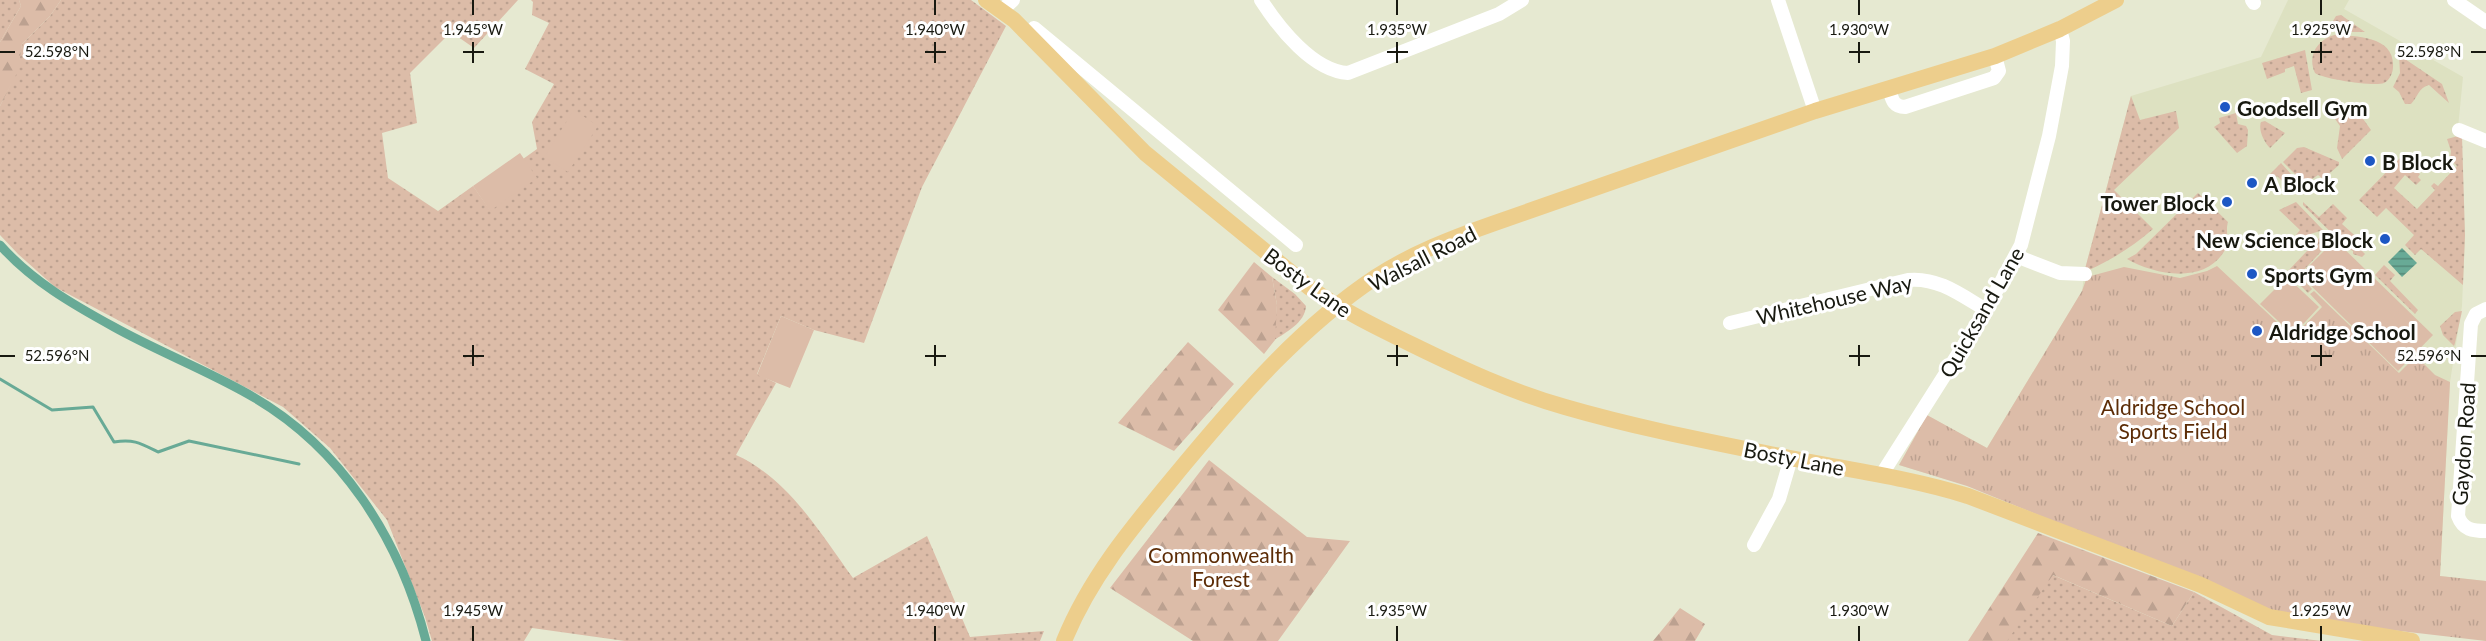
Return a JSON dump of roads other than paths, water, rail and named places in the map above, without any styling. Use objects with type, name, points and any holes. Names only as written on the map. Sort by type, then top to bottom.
[{"type":"main road","name":"Bosty Lane","points":[[986,0],[1007,5],[1014,20],[1137,146],[1207,206],[1337,306],[1474,374],[1564,407],[1791,458],[1930,484],[1968,496],[2200,585],[2269,617],[2412,641]]},
{"type":"main road","name":"Walsall Road","points":[[1064,641],[1090,587],[1137,520],[1253,385],[1284,352],[1337,306],[1378,276],[1452,238],[1815,111],[1995,56],[2060,29],[2116,0]]},
{"type":"street","points":[[1261,0],[1278,25],[1307,54],[1328,69],[1348,73],[1499,14],[1522,0]]},
{"type":"street","points":[[1778,0],[1815,111]]},
{"type":"street","points":[[2454,0],[2486,22]]},
{"type":"street","name":"Bosty Lane","points":[[1034,28],[1224,185],[1277,235],[1296,245]]},
{"type":"street","name":"Quicksand Lane","points":[[1882,474],[1986,310],[2016,256],[2026,232],[2049,136],[2064,55],[2060,29]]},
{"type":"street","points":[[2459,130],[2486,141]]},
{"type":"street","points":[[1207,206],[1224,185]]},
{"type":"street","points":[[2016,256],[2060,273],[2085,274]]},
{"type":"street","name":"Whitehouse Way","points":[[1730,323],[1745,325],[1908,280],[1921,279],[1939,283],[1986,310]]},
{"type":"street","name":"Gaydon Road","points":[[2486,309],[2476,314],[2471,324],[2458,516],[2460,523],[2466,529],[2486,531]]},
{"type":"street","points":[[1754,545],[1779,499],[1791,458]]},
{"type":"water","points":[[2402,248],[2417,263],[2402,277],[2388,262]]},
{"type":"waterway","points":[[0,245],[25,270],[68,300],[130,336],[248,394],[281,415],[311,440],[338,468],[362,499],[383,532],[415,603],[426,641]]},
{"type":"waterway","points":[[0,379],[52,410],[93,407],[114,442],[137,443],[158,452],[189,441],[299,464]]},
{"type":"place","name":"Goodsell Gym","points":[[2225,107]]},
{"type":"place","name":"B Block","points":[[2370,161]]},
{"type":"place","name":"A Block","points":[[2252,183]]},
{"type":"place","name":"Tower Block","points":[[2227,202]]},
{"type":"place","name":"New Science Block","points":[[2385,239]]},
{"type":"place","name":"Sports Gym","points":[[2252,274]]},
{"type":"place","name":"Aldridge School","points":[[2257,331]]},
{"type":"park label","name":"Aldridge School Sports Field","points":[[2173,418]]},
{"type":"park label","name":"Commonwealth Forest","points":[[1221,566]]}]
